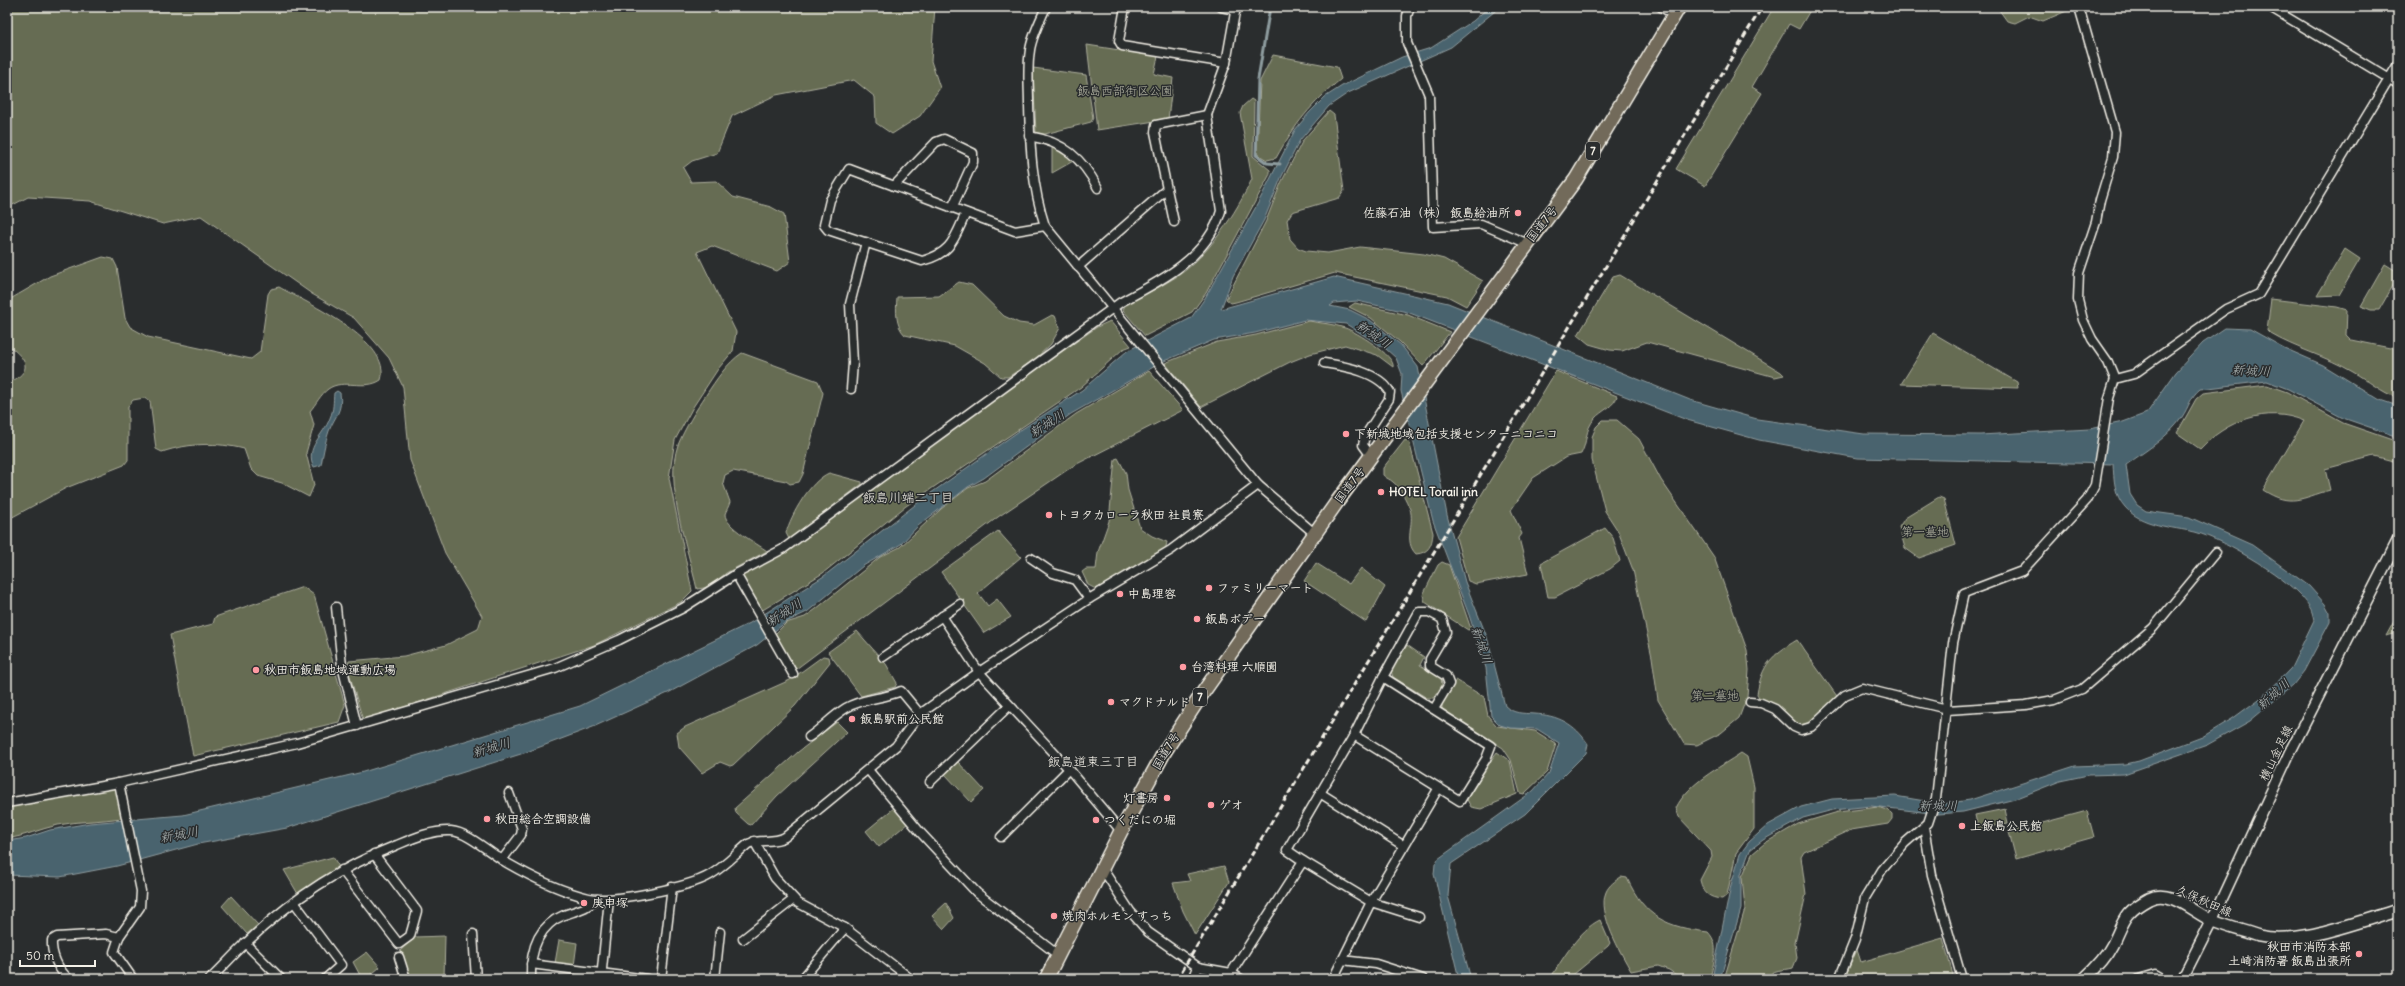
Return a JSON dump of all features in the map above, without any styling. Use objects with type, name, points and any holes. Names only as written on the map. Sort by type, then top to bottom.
[{"type":"highway","name":"国道7号","points":[[1046,979],[1121,831],[1165,751],[1200,697],[1314,533],[1496,289],[1526,244],[1576,179],[1677,11]]},
{"type":"main road","name":"久保秋田線","points":[[2084,979],[2103,959],[2113,944],[2122,921],[2133,908],[2152,898],[2171,898],[2212,920],[2261,936],[2285,938],[2315,933],[2398,910]]},
{"type":"street","points":[[1046,7],[1030,50],[1029,136],[1032,174],[1038,205],[1045,226],[1258,485],[1314,533]]},
{"type":"street","points":[[1125,7],[1119,42],[1122,46],[1226,63]]},
{"type":"street","points":[[7,803],[119,783],[297,743],[555,668],[619,640],[682,608],[738,578],[783,549],[1114,309],[1121,302],[1176,272],[1217,226],[1221,210],[1207,116],[1226,63],[1236,8],[1221,7]]},
{"type":"street","points":[[1410,7],[1408,16],[1407,43],[1429,95],[1433,227],[1481,224],[1526,244]]},
{"type":"street","points":[[1661,7],[1677,11]]},
{"type":"street","points":[[1839,979],[1855,939],[1865,898],[1882,870],[1905,843],[1926,825],[1936,800],[1953,643],[1964,593],[2022,572],[2087,500],[2095,485],[2098,473],[2110,398],[2115,379],[2108,362],[2092,339],[2078,300],[2079,273],[2096,222],[2100,200],[2113,157],[2115,132],[2080,7]]},
{"type":"street","points":[[2270,7],[2398,84]]},
{"type":"street","points":[[2115,379],[2134,374],[2226,309],[2259,294],[2398,64]]},
{"type":"street","points":[[1174,222],[1155,132],[1156,125],[1207,116]]},
{"type":"street","points":[[1029,136],[1047,139],[1077,157],[1087,168],[1098,188]]},
{"type":"street","points":[[894,186],[936,142],[944,139],[973,153],[973,162],[952,208]]},
{"type":"street","points":[[966,213],[954,239],[947,249],[937,257],[922,261],[828,230],[824,225],[830,200],[849,169],[1015,231],[1045,226]]},
{"type":"street","points":[[1078,267],[1167,189]]},
{"type":"street","points":[[851,389],[853,363],[850,304],[866,242]]},
{"type":"street","points":[[1324,363],[1354,368],[1368,375],[1390,392],[1389,399],[1365,436],[1363,445],[1371,456]]},
{"type":"street","points":[[210,979],[245,944],[294,902],[342,870],[374,854],[429,833],[452,831],[473,840],[502,860],[539,881],[598,899],[609,899],[672,887],[710,875],[754,841],[779,841],[785,838],[869,771],[896,746],[920,714],[979,672],[1089,599],[1172,550],[1258,485]]},
{"type":"street","name":"横山金足線","points":[[2182,979],[2212,920],[2289,754],[2398,540]]},
{"type":"street","points":[[1750,702],[1761,703],[1775,709],[1794,728],[1801,730],[1811,727],[1845,695],[1862,688],[1947,709],[2026,705],[2054,700],[2082,689],[2153,628],[2216,552]]},
{"type":"street","points":[[1031,558],[1053,573],[1075,580],[1089,599]]},
{"type":"street","points":[[738,578],[793,674]]},
{"type":"street","points":[[883,657],[960,604]]},
{"type":"street","points":[[336,607],[342,666],[358,726]]},
{"type":"street","points":[[1419,917],[1371,902],[1287,850],[1354,735],[1382,677],[1419,612],[1429,612],[1442,619],[1446,632],[1430,659],[1430,666],[1446,676],[1449,684],[1434,709]]},
{"type":"street","points":[[942,616],[979,672],[1069,769],[1121,831]]},
{"type":"street","points":[[1354,735],[1438,789],[1460,801],[1486,759],[1491,746],[1382,677]]},
{"type":"street","points":[[809,737],[846,708],[862,702],[890,696],[901,691],[920,714]]},
{"type":"street","points":[[930,782],[1009,706]]},
{"type":"street","points":[[1001,837],[1069,769]]},
{"type":"street","points":[[869,771],[920,832],[976,893],[1058,955]]},
{"type":"street","points":[[119,783],[141,891],[140,907],[119,938],[114,952],[133,979]]},
{"type":"street","points":[[1333,979],[1371,902],[1438,789]]},
{"type":"street","points":[[502,860],[521,835],[522,830],[509,793]]},
{"type":"street","points":[[1320,793],[1404,846]]},
{"type":"street","points":[[1926,825],[1932,875],[1962,979]]},
{"type":"street","points":[[754,841],[775,878],[794,899],[805,907],[845,928],[911,979]]},
{"type":"street","points":[[342,870],[399,944],[410,936],[416,911],[374,854]]},
{"type":"street","points":[[1231,973],[1303,861]]},
{"type":"street","points":[[1102,868],[1130,911],[1148,932],[1198,967],[1231,973],[1241,979]]},
{"type":"street","points":[[661,979],[672,887]]},
{"type":"street","points":[[531,979],[531,964],[540,934],[550,922],[588,908],[598,899]]},
{"type":"street","points":[[602,976],[609,899]]},
{"type":"street","points":[[743,939],[794,899]]},
{"type":"street","points":[[294,902],[341,965],[325,979]]},
{"type":"street","points":[[802,979],[845,928]]},
{"type":"street","points":[[715,979],[720,932]]},
{"type":"street","points":[[68,979],[63,974],[51,950],[52,940],[57,937],[106,934],[119,938]]},
{"type":"street","points":[[473,934],[476,979]]},
{"type":"street","points":[[245,944],[281,979]]},
{"type":"street","points":[[399,957],[406,979]]},
{"type":"street","points":[[1342,960],[1376,964],[1422,979]]},
{"type":"street","points":[[531,964],[602,976],[647,979]]},
{"type":"street","points":[[1193,979],[1198,967]]},
{"type":"street","points":[[2138,979],[2155,974],[2164,979]]},
{"type":"green space","points":[[7,7],[935,7],[931,61],[940,88],[920,116],[892,134],[876,123],[875,97],[854,80],[776,95],[732,116],[717,153],[692,161],[683,168],[691,182],[716,181],[733,197],[771,207],[784,214],[790,262],[777,271],[712,246],[697,252],[736,332],[733,351],[718,369],[693,407],[675,440],[669,478],[692,591],[681,602],[594,645],[365,720],[362,717],[347,666],[349,661],[404,656],[446,645],[478,629],[482,616],[445,553],[410,460],[403,387],[389,358],[354,318],[312,294],[201,216],[163,224],[90,201],[28,197],[7,208]]},
{"type":"green space","points":[[1774,7],[1812,7],[1799,29],[1789,24],[1752,87],[1762,93],[1705,186],[1676,169]]},
{"type":"green space","points":[[1997,7],[2072,7],[2069,10],[2043,21],[2029,16],[2015,23],[2007,21]]},
{"type":"green space","name":"飯島西部街区公園","points":[[1087,45],[1158,56],[1154,74],[1173,78],[1168,119],[1097,130]]},
{"type":"green space","points":[[1273,55],[1337,67],[1341,79],[1304,115],[1276,158],[1267,160],[1257,154],[1260,81]]},
{"type":"green space","points":[[1033,68],[1086,75],[1093,118],[1091,122],[1045,134],[1036,133]]},
{"type":"green space","points":[[1251,99],[1254,101],[1253,156],[1270,170],[1270,174],[1206,293],[1192,312],[1145,336],[1123,310],[1125,305],[1176,277],[1199,258],[1229,220],[1252,179],[1240,113],[1243,106]]},
{"type":"green space","points":[[1329,111],[1334,115],[1344,191],[1339,198],[1292,212],[1287,220],[1290,239],[1298,248],[1306,251],[1328,253],[1360,247],[1424,254],[1444,259],[1483,281],[1466,306],[1447,296],[1335,273],[1236,302],[1231,303],[1226,299],[1266,221],[1281,183],[1303,140]]},
{"type":"green space","points":[[1052,144],[1075,160],[1052,173]]},
{"type":"green space","points":[[2345,249],[2360,259],[2339,295],[2317,296]]},
{"type":"green space","points":[[103,257],[113,259],[117,267],[125,318],[130,327],[148,337],[251,359],[260,352],[268,294],[271,289],[279,287],[327,313],[345,325],[374,351],[381,365],[381,380],[375,383],[361,385],[340,384],[334,386],[323,394],[310,411],[314,425],[306,453],[314,485],[309,497],[282,483],[258,476],[251,469],[244,449],[224,445],[203,444],[162,452],[156,449],[150,401],[144,398],[133,400],[128,406],[128,460],[124,465],[66,488],[7,520],[7,384],[22,374],[25,369],[25,365],[19,355],[7,344],[7,301],[50,276]]},
{"type":"green space","points":[[2385,264],[2398,272],[2398,277],[2379,310],[2371,310],[2361,306]]},
{"type":"green space","points":[[1620,275],[1784,375],[1775,377],[1647,342],[1622,351],[1610,350],[1589,344],[1578,335],[1613,277]]},
{"type":"green space","points":[[959,282],[972,285],[1004,316],[1019,323],[1034,325],[1052,315],[1055,316],[1060,328],[1051,344],[1034,360],[1008,377],[1001,377],[985,363],[955,346],[905,335],[899,327],[896,313],[897,297],[939,296]]},
{"type":"green space","points":[[2271,299],[2337,307],[2347,310],[2346,335],[2351,340],[2390,348],[2396,345],[2398,341],[2398,398],[2381,390],[2343,366],[2290,344],[2269,333],[2267,331]]},
{"type":"green space","points":[[1355,303],[1408,315],[1450,332],[1423,366],[1400,342],[1371,318],[1349,307]]},
{"type":"green space","points":[[1110,321],[1131,346],[1123,349],[1081,387],[906,506],[823,573],[761,611],[741,575],[787,551],[977,411],[1097,327]]},
{"type":"green space","points":[[1309,321],[1350,330],[1374,344],[1388,357],[1392,362],[1393,367],[1377,355],[1345,345],[1310,354],[1290,362],[1201,407],[1165,363],[1217,342],[1256,335]]},
{"type":"green space","points":[[1933,333],[2017,382],[2018,388],[1901,384]]},
{"type":"green space","points":[[742,353],[818,381],[823,393],[803,474],[799,482],[790,484],[786,481],[733,471],[725,475],[723,483],[730,502],[725,514],[726,519],[736,530],[767,551],[726,573],[710,587],[697,589],[683,536],[675,497],[674,461],[678,445],[698,407],[722,372]]},
{"type":"green space","points":[[1149,371],[1183,410],[1073,466],[998,517],[796,669],[775,634],[786,623],[805,617],[880,557],[900,547],[941,509],[968,488],[985,481],[1076,414]]},
{"type":"green space","points":[[1556,371],[1617,396],[1616,400],[1611,406],[1595,418],[1589,427],[1585,445],[1581,454],[1566,457],[1533,478],[1511,510],[1522,534],[1519,538],[1528,574],[1476,584],[1468,581],[1456,537]]},
{"type":"green space","points":[[2267,385],[2287,392],[2343,423],[2398,442],[2397,459],[2393,461],[2374,456],[2325,469],[2330,490],[2296,500],[2289,500],[2281,499],[2263,490],[2304,421],[2290,416],[2276,415],[2262,415],[2248,418],[2222,431],[2210,439],[2200,449],[2177,433],[2196,399],[2203,393]]},
{"type":"green space","name":"第二墓地","points":[[1603,420],[1617,420],[1639,439],[1661,480],[1714,557],[1747,650],[1749,670],[1747,697],[1739,718],[1721,733],[1697,745],[1684,744],[1658,700],[1652,657],[1633,570],[1618,531],[1605,511],[1592,460],[1592,437],[1596,427]]},
{"type":"green space","points":[[1405,440],[1409,441],[1433,533],[1429,548],[1424,552],[1416,554],[1410,544],[1410,509],[1398,487],[1383,475],[1383,468]]},
{"type":"green space","points":[[1118,458],[1126,473],[1128,490],[1140,528],[1152,536],[1167,542],[1165,551],[1096,589],[1088,585],[1082,572],[1086,569],[1096,569],[1098,552],[1109,521],[1115,459]]},
{"type":"green space","points":[[829,473],[862,482],[862,484],[789,539],[786,533],[792,517],[802,499],[815,483]]},
{"type":"green space","name":"第一墓地","points":[[1939,497],[1944,499],[1956,545],[1919,558],[1905,548],[1899,527],[1905,518]]},
{"type":"green space","points":[[1605,528],[1613,538],[1620,561],[1610,569],[1555,597],[1548,597],[1541,563]]},
{"type":"green space","points":[[998,531],[1021,557],[978,593],[988,606],[997,599],[1011,617],[984,633],[941,572]]},
{"type":"green space","points":[[1442,562],[1449,565],[1471,629],[1468,630],[1425,602],[1423,595],[1438,565]]},
{"type":"green space","points":[[1316,563],[1349,584],[1361,568],[1385,587],[1366,622],[1304,581]]},
{"type":"green space","name":"秋田市飯島地域運動広場","points":[[303,587],[314,595],[345,705],[339,722],[193,756],[170,635],[213,624],[215,617]]},
{"type":"green space","points":[[2398,614],[2398,633],[2386,636]]},
{"type":"green space","points":[[857,631],[886,664],[897,683],[895,687],[861,696],[828,652]]},
{"type":"green space","points":[[1797,640],[1839,699],[1810,725],[1800,728],[1760,699],[1757,694],[1762,675],[1770,661]]},
{"type":"green space","points":[[1407,645],[1424,657],[1420,665],[1441,678],[1442,685],[1434,698],[1427,698],[1393,677],[1391,671]]},
{"type":"green space","points":[[823,656],[829,657],[830,662],[795,706],[733,765],[730,766],[720,762],[702,773],[679,747],[677,733],[685,727],[790,680]]},
{"type":"green space","points":[[1456,680],[1484,697],[1488,716],[1497,726],[1535,731],[1556,744],[1547,772],[1524,794],[1520,793],[1511,760],[1503,748],[1442,710],[1442,701]]},
{"type":"green space","points":[[837,722],[847,732],[777,796],[751,825],[736,813],[735,808],[798,752]]},
{"type":"green space","points":[[1497,752],[1510,761],[1517,794],[1481,809],[1471,807],[1465,796]]},
{"type":"green space","points":[[1741,753],[1747,757],[1754,787],[1754,829],[1736,853],[1727,895],[1722,899],[1710,896],[1703,888],[1700,880],[1712,857],[1711,851],[1679,817],[1676,808],[1681,799],[1696,784],[1714,770]]},
{"type":"green space","points":[[958,762],[984,790],[971,802],[945,774]]},
{"type":"green space","points":[[117,788],[122,818],[58,825],[7,839],[7,806]]},
{"type":"green space","points":[[895,807],[908,823],[879,847],[866,831]]},
{"type":"green space","points":[[1878,807],[1888,810],[1892,814],[1892,819],[1888,824],[1851,830],[1804,852],[1801,857],[1806,894],[1795,943],[1797,958],[1793,968],[1775,971],[1769,975],[1767,979],[1724,979],[1745,909],[1742,877],[1752,854],[1765,843],[1798,824],[1838,812]]},
{"type":"green space","points":[[2005,809],[2008,823],[1978,829],[1975,815]]},
{"type":"green space","points":[[2087,811],[2094,837],[2016,859],[2009,832]]},
{"type":"green space","points":[[333,857],[339,867],[298,894],[284,870]]},
{"type":"green space","points":[[1224,866],[1229,882],[1195,935],[1183,911],[1173,883],[1190,881],[1187,874]]},
{"type":"green space","points":[[1621,877],[1627,878],[1641,903],[1659,918],[1681,927],[1708,932],[1712,937],[1715,949],[1710,979],[1682,979],[1669,970],[1658,966],[1631,971],[1611,933],[1605,911],[1604,901],[1606,892],[1610,885]]},
{"type":"green space","points":[[231,896],[258,925],[247,934],[222,906]]},
{"type":"green space","points":[[946,903],[954,918],[944,929],[932,916]]},
{"type":"green space","points":[[1600,920],[1610,943],[1608,946],[1568,979],[1550,979],[1578,938],[1585,930]]},
{"type":"green space","points":[[445,936],[444,979],[408,979],[400,951],[415,937]]},
{"type":"green space","points":[[1943,938],[1954,979],[1844,979],[1857,950],[1861,962]]},
{"type":"green space","points":[[559,940],[577,943],[574,966],[555,963]]},
{"type":"green space","points":[[367,952],[380,967],[366,979],[362,979],[353,962]]},
{"type":"water","name":"新城川","points":[[1489,7],[1500,7],[1451,47],[1348,93],[1329,106],[1300,140],[1281,178],[1264,220],[1233,276],[1221,309],[1334,277],[1448,303],[1690,400],[1757,419],[1864,434],[1980,435],[2090,429],[2123,422],[2147,413],[2176,372],[2203,343],[2225,328],[2250,329],[2284,348],[2323,365],[2380,400],[2398,406],[2398,437],[2343,418],[2288,389],[2267,381],[2200,389],[2177,424],[2156,443],[2126,465],[2130,494],[2137,505],[2146,511],[2189,517],[2252,545],[2309,586],[2325,604],[2330,613],[2330,622],[2304,671],[2293,685],[2250,721],[2207,745],[2124,774],[2088,775],[2060,781],[2015,799],[1963,812],[1939,814],[1871,806],[1833,810],[1803,818],[1763,840],[1750,850],[1741,874],[1741,909],[1720,979],[1712,979],[1731,885],[1740,854],[1749,842],[1768,825],[1801,807],[1832,799],[1895,796],[1943,804],[1970,800],[2075,766],[2126,764],[2139,761],[2202,737],[2232,719],[2266,694],[2291,668],[2314,620],[2310,608],[2301,596],[2274,573],[2240,552],[2208,536],[2157,525],[2139,518],[2132,513],[2121,502],[2117,492],[2114,481],[2113,464],[1857,458],[1759,440],[1687,420],[1407,312],[1357,301],[1334,303],[1330,306],[1350,310],[1370,320],[1401,345],[1418,367],[1447,515],[1465,582],[1487,637],[1505,706],[1518,713],[1551,716],[1565,722],[1572,726],[1588,744],[1586,753],[1525,814],[1451,864],[1448,896],[1471,979],[1459,979],[1434,874],[1435,864],[1438,859],[1533,791],[1549,773],[1559,743],[1537,729],[1510,728],[1500,725],[1491,716],[1486,668],[1469,615],[1433,521],[1401,391],[1402,374],[1396,358],[1386,349],[1346,324],[1305,320],[1255,333],[1214,340],[1164,361],[1071,414],[984,478],[968,487],[918,526],[901,544],[863,566],[807,612],[786,622],[757,645],[668,693],[593,727],[524,753],[287,828],[198,844],[117,866],[60,877],[7,875],[7,841],[26,838],[50,830],[90,823],[183,815],[363,772],[580,706],[750,623],[824,576],[924,498],[1019,431],[1082,390],[1127,351],[1191,318],[1205,298],[1258,203],[1295,130],[1309,113],[1325,97],[1342,86],[1402,57],[1431,48],[1473,21]]},
{"type":"water","points":[[337,391],[340,393],[341,399],[338,413],[328,435],[321,465],[314,467],[311,454],[330,418],[333,409],[334,393]]},
{"type":"waterway","points":[[1270,7],[1258,79],[1256,155],[1267,163],[1280,164]]},
{"type":"railway","points":[[1177,979],[1762,7]]},
{"type":"place","name":"佐藤石油（株） 飯島給油所","points":[[1518,213]]},
{"type":"place","name":"下新城地域包括支援センターニコニコ","points":[[1346,434]]},
{"type":"place","name":"HOTEL Torail inn","points":[[1381,492]]},
{"type":"place","name":"トヨタカローラ秋田 社員寮","points":[[1049,515]]},
{"type":"place","name":"ファミリーマート","points":[[1209,588]]},
{"type":"place","name":"中島理容","points":[[1120,594]]},
{"type":"place","name":"飯島ボデー","points":[[1197,619]]},
{"type":"place","name":"台湾料理 六順園","points":[[1183,667]]},
{"type":"place","name":"秋田市飯島地域運動広場","points":[[256,670]]},
{"type":"place","name":"マクドナルド","points":[[1111,702]]},
{"type":"place","name":"飯島駅前公民館","points":[[852,719]]},
{"type":"place","name":"灯書房","points":[[1167,798]]},
{"type":"place","name":"ゲオ","points":[[1211,805]]},
{"type":"place","name":"秋田総合空調設備","points":[[487,819]]},
{"type":"place","name":"つくだにの堀","points":[[1096,820]]},
{"type":"place","name":"上飯島公民館","points":[[1962,826]]},
{"type":"place","name":"庚申塚","points":[[584,903]]},
{"type":"place","name":"焼肉ホルモン すっち","points":[[1054,916]]},
{"type":"place","name":"秋田市消防本部 土崎消防署 飯島出張所","points":[[2359,954]]},
{"type":"district","name":"飯島川端二丁目","points":[[908,497]]},
{"type":"district","name":"飯島道東三丁目","points":[[1093,761]]}]
